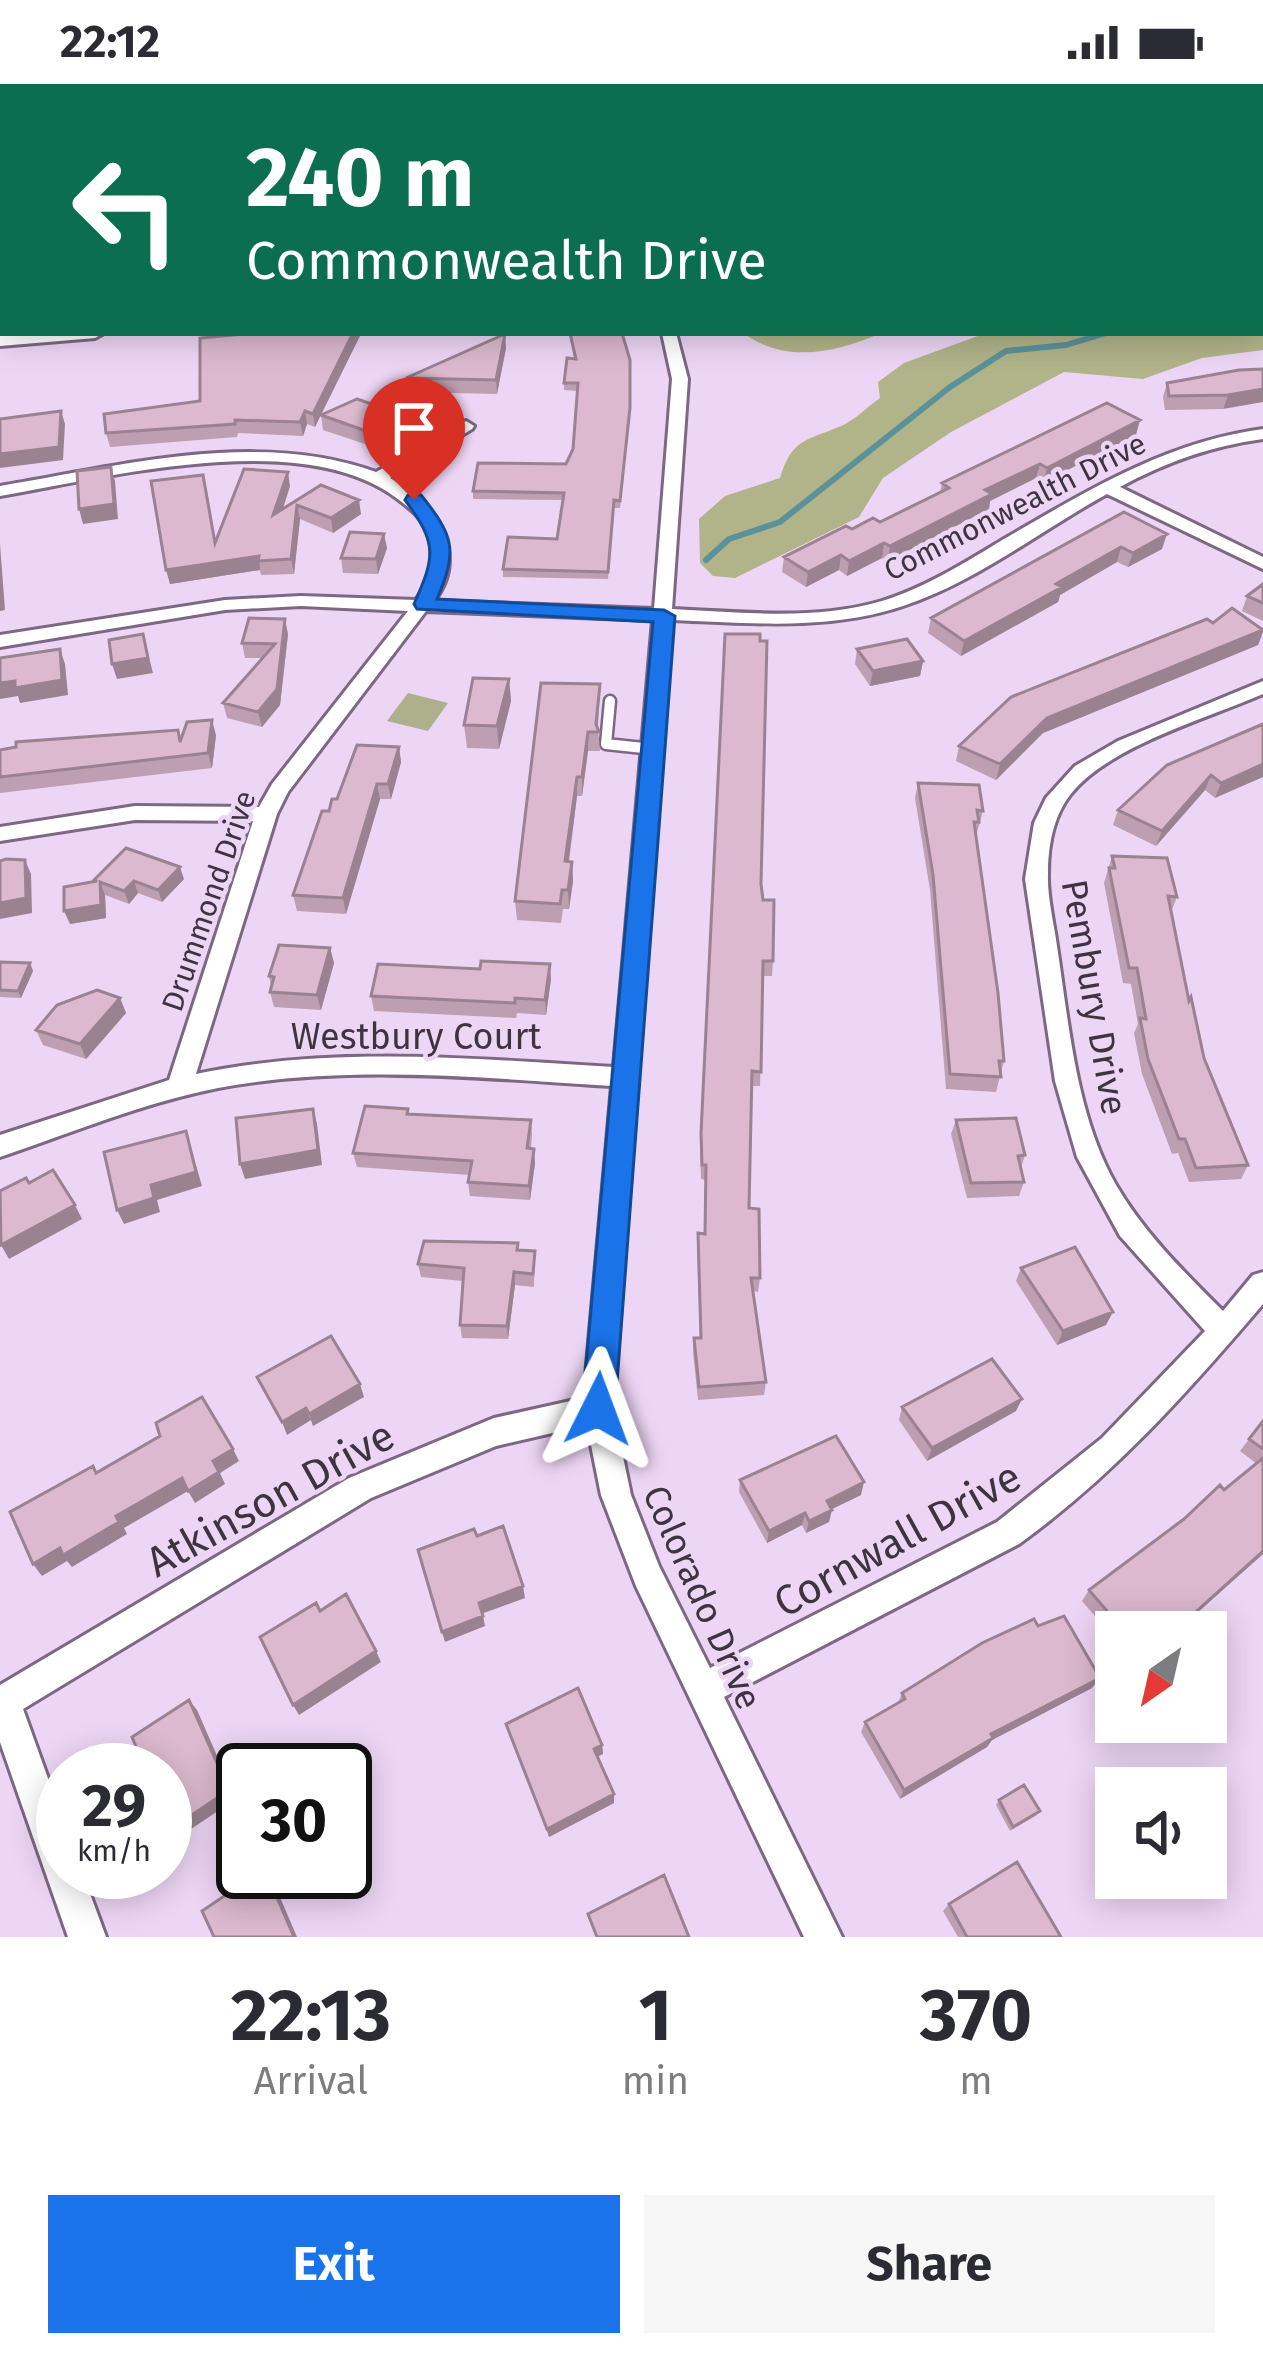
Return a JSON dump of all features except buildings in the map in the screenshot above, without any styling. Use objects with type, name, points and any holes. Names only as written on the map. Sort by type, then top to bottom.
[{"type":"street","points":[[0,341],[59,336]]},
{"type":"street","name":"Colorado Drive","points":[[670,336],[680,379],[679,417],[598,1409],[616,1495],[647,1575],[823,1937]]},
{"type":"street","points":[[378,478],[466,426]]},
{"type":"street","name":"Commonwealth Drive","points":[[0,641],[244,603],[424,604],[779,619],[848,614],[905,599],[1194,446],[1263,434]]},
{"type":"street","name":"Drummond Drive","points":[[0,491],[275,456],[333,463],[378,478],[414,500],[438,529],[442,564],[424,604],[296,763],[266,814],[179,1088]]},
{"type":"street","points":[[1110,489],[1263,564]]},
{"type":"street","name":"Pembury Drive","points":[[1223,1330],[1131,1232],[1101,1184],[1082,1137],[1036,879],[1037,844],[1053,800],[1097,758],[1263,687]]},
{"type":"street","points":[[0,834],[135,813],[266,814]]},
{"type":"street","name":"Westbury Court","points":[[0,1146],[63,1121],[179,1088],[290,1069],[413,1065],[626,1077]]},
{"type":"street","name":"Cornwall Drive","points":[[703,1690],[1008,1533],[1048,1507],[1158,1408],[1263,1284]]},
{"type":"street","name":"Atkinson Drive","points":[[2,1703],[360,1488],[494,1432],[598,1409]]},
{"type":"street","points":[[2,1703],[36,1797]]},
{"type":"street","points":[[73,1899],[87,1937]]},
{"type":"lane","points":[[610,701],[606,744],[653,748]]},
{"type":"green space","points":[[748,336],[873,336],[811,352],[759,343]]},
{"type":"green space","points":[[978,336],[1263,336],[1263,350],[1202,358],[1143,379],[1064,372],[951,432],[883,478],[859,517],[735,578],[713,576],[700,563],[699,519],[725,496],[780,478],[795,448],[861,413],[880,398],[878,382],[904,363]]},
{"type":"green space","points":[[408,693],[448,703],[428,731],[387,721]]},
{"type":"waterway","points":[[40,84],[136,84]]},
{"type":"waterway","points":[[706,560],[729,539],[780,522],[950,387],[1006,351],[1066,345],[1096,336]]},
{"type":"route","points":[[414,500],[438,529],[442,564],[424,604],[664,616],[598,1409]]}]
